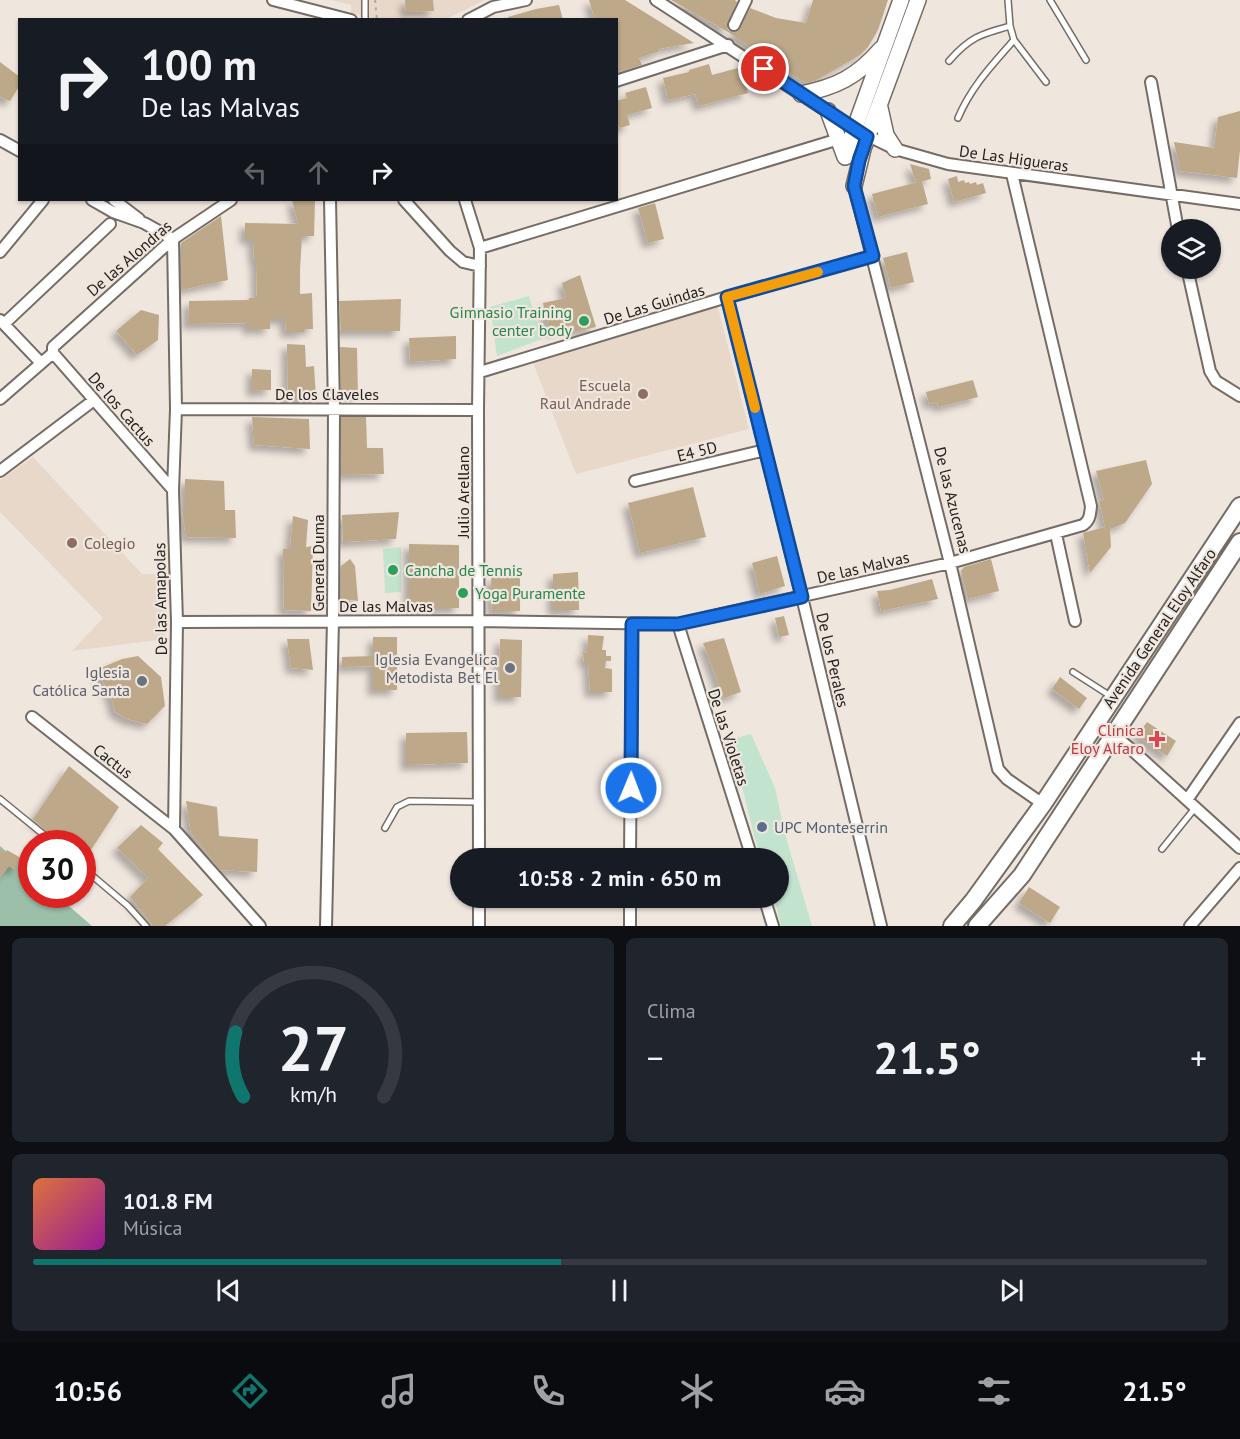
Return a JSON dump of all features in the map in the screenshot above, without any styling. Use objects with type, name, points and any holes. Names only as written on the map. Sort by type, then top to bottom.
[{"type":"main road","name":"Avenida General Eloy Alfaro","points":[[952,926],[1043,804],[1240,506]]},
{"type":"main road","name":"Avenida General Eloy Alfaro","points":[[977,926],[1022,875],[1240,542]]},
{"type":"street","points":[[273,0],[343,18]]},
{"type":"street","points":[[472,18],[496,4],[526,0]]},
{"type":"street","points":[[656,0],[801,94],[826,89],[848,79],[868,64],[887,42]]},
{"type":"street","points":[[734,25],[746,0]]},
{"type":"street","name":"De las Azucenas","points":[[854,186],[861,133],[901,0]]},
{"type":"street","name":"De las Azucenas","points":[[918,0],[880,106],[845,155],[873,256],[950,563],[998,769],[1006,779],[1043,804]]},
{"type":"street","points":[[618,80],[728,45]]},
{"type":"street","points":[[1150,82],[1176,219]]},
{"type":"street","name":"De Las Higueras","points":[[801,94],[861,133],[895,149],[948,164],[1240,204]]},
{"type":"street","points":[[880,106],[886,135],[895,149]]},
{"type":"street","points":[[828,111],[845,155]]},
{"type":"street","points":[[480,248],[839,139]]},
{"type":"street","points":[[0,140],[18,151]]},
{"type":"street","name":"De las Malvas","points":[[177,622],[333,620],[678,624],[950,563],[1077,528],[1088,521],[1091,506],[1012,174]]},
{"type":"street","points":[[0,252],[42,201]]},
{"type":"street","points":[[94,201],[113,212],[144,223]]},
{"type":"street","points":[[115,201],[144,223],[173,239]]},
{"type":"street","name":"De las Alondras","points":[[0,399],[173,239],[230,201]]},
{"type":"street","name":"General Duma","points":[[326,926],[333,620],[334,408],[330,201]]},
{"type":"street","points":[[405,201],[450,251],[463,262],[480,266]]},
{"type":"street","name":"Julio Arellano","points":[[465,201],[480,248],[479,848]]},
{"type":"street","points":[[41,363],[2,322],[110,224]]},
{"type":"street","name":"De las Amapolas","points":[[173,239],[176,409],[173,490],[177,622],[174,829]]},
{"type":"street","name":"De Las Guindas","points":[[480,372],[727,297],[873,256]]},
{"type":"street","points":[[1189,279],[1210,371],[1216,381],[1240,396]]},
{"type":"street","name":"De los Perales","points":[[727,297],[881,926]]},
{"type":"street","name":"De los Cactus","points":[[53,350],[173,490]]},
{"type":"street","points":[[0,471],[94,400]]},
{"type":"street","name":"De los Claveles","points":[[176,409],[478,410]]},
{"type":"street","name":"E4 5D","points":[[635,481],[765,450]]},
{"type":"street","points":[[1056,534],[1075,621]]},
{"type":"street","points":[[630,848],[632,624]]},
{"type":"street","name":"De las Violetas","points":[[678,624],[749,848]]},
{"type":"street","name":"Cactus","points":[[32,717],[174,829]]},
{"type":"street","points":[[1097,721],[1240,848]]},
{"type":"street","points":[[1187,800],[1240,723]]},
{"type":"street","points":[[174,829],[260,926]]},
{"type":"street","points":[[1190,926],[1240,868]]},
{"type":"street","points":[[479,908],[479,926]]},
{"type":"street","points":[[630,908],[630,926]]},
{"type":"street","points":[[767,908],[773,926]]},
{"type":"lane","points":[[365,0],[365,18]]},
{"type":"lane","points":[[1008,0],[1010,26],[1014,40],[1046,82]]},
{"type":"lane","points":[[1050,0],[1086,60]]},
{"type":"lane","points":[[950,62],[972,39],[1010,26]]},
{"type":"lane","points":[[958,118],[979,80],[1014,40]]},
{"type":"lane","points":[[1073,672],[1113,698]]},
{"type":"lane","points":[[0,799],[38,830]]},
{"type":"lane","points":[[385,828],[397,807],[409,801],[479,802]]},
{"type":"lane","points":[[1162,849],[1195,808]]},
{"type":"lane","points":[[96,879],[128,906],[146,926]]},
{"type":"path","points":[[375,0],[376,18]]},
{"type":"shaded area","points":[[331,0],[485,0],[448,18],[374,18],[351,13],[351,5]]},
{"type":"shaded area","name":"Escuela Raul Andrade","points":[[715,296],[749,429],[576,474],[532,360]]},
{"type":"shaded area","name":"Colegio","points":[[33,457],[142,574],[167,574],[165,639],[72,651],[103,618],[0,512],[0,480]]},
{"type":"green space","points":[[529,296],[542,339],[497,356],[490,307]]},
{"type":"green space","name":"Cancha de Tennis","points":[[401,547],[401,592],[385,593],[383,549]]},
{"type":"green space","points":[[751,734],[775,788],[785,834],[812,926],[781,926],[777,908],[789,908],[789,848],[758,848],[737,769],[726,741]]},
{"type":"green space","points":[[0,846],[18,862],[18,908],[71,908],[92,926],[0,926]]},
{"type":"building","points":[[405,0],[433,0],[434,11],[406,12]]},
{"type":"building","points":[[589,0],[625,0],[694,43],[658,49],[660,51],[639,58],[642,65],[618,72],[618,18],[594,18]]},
{"type":"building","points":[[671,0],[735,0],[737,2],[727,25],[728,30],[734,32],[740,29],[750,8],[776,18],[806,23],[813,0],[888,0],[878,30],[868,47],[860,55],[815,81],[807,83],[788,73],[728,32]]},
{"type":"building","points":[[559,5],[562,18],[508,18],[508,17]]},
{"type":"building","points":[[0,62],[18,76],[18,88],[10,101],[0,97]]},
{"type":"building","points":[[709,64],[712,75],[738,68],[739,73],[742,72],[748,93],[699,106],[695,94],[668,100],[663,78],[689,72],[689,70]]},
{"type":"building","points":[[646,87],[652,108],[627,115],[630,125],[620,128],[618,126],[618,100],[627,98],[625,93]]},
{"type":"building","points":[[1240,111],[1237,178],[1180,171],[1174,142],[1214,148],[1218,117]]},
{"type":"building","points":[[910,164],[929,169],[931,179],[916,183]]},
{"type":"building","points":[[957,176],[958,182],[964,180],[965,183],[970,184],[976,182],[977,185],[983,183],[986,193],[954,202],[948,179]]},
{"type":"building","points":[[922,181],[928,204],[878,217],[872,194]]},
{"type":"building","points":[[292,201],[315,201],[314,236],[302,236],[300,270],[300,294],[312,293],[313,329],[304,329],[304,332],[286,332],[285,319],[270,319],[270,329],[248,329],[248,323],[188,324],[189,301],[249,300],[249,298],[257,297],[253,239],[245,239],[245,223],[298,224]]},
{"type":"building","points":[[655,203],[664,239],[648,243],[638,208]]},
{"type":"building","points":[[221,216],[228,280],[181,290],[181,243]]},
{"type":"building","points":[[907,252],[914,282],[891,288],[883,258]]},
{"type":"building","points":[[580,275],[596,327],[575,332],[573,324],[550,332],[543,303],[566,298],[562,283]]},
{"type":"building","points":[[401,299],[400,331],[341,331],[339,301]]},
{"type":"building","points":[[141,310],[159,315],[158,340],[137,355],[116,331]]},
{"type":"building","points":[[456,336],[456,359],[410,362],[409,338]]},
{"type":"building","points":[[287,344],[305,345],[306,367],[314,366],[316,398],[288,399]]},
{"type":"building","points":[[340,347],[357,348],[358,397],[341,397]]},
{"type":"building","points":[[252,369],[271,370],[271,390],[252,391]]},
{"type":"building","points":[[973,380],[978,397],[939,407],[937,402],[929,404],[926,392]]},
{"type":"building","points":[[252,417],[309,419],[310,449],[254,445]]},
{"type":"building","points":[[341,417],[366,417],[367,448],[383,448],[384,474],[341,475]]},
{"type":"building","points":[[1146,460],[1152,484],[1125,523],[1110,529],[1111,547],[1090,573],[1083,533],[1105,527],[1099,501],[1104,500],[1096,471]]},
{"type":"building","points":[[185,479],[224,481],[225,510],[235,510],[236,538],[186,537],[182,510],[185,510]]},
{"type":"building","points":[[693,487],[706,537],[640,553],[628,503]]},
{"type":"building","points":[[399,512],[396,539],[343,542],[342,515]]},
{"type":"building","points":[[293,516],[308,520],[306,547],[313,546],[311,611],[284,610],[283,549],[290,548]]},
{"type":"building","points":[[409,544],[459,545],[459,608],[409,608]]},
{"type":"building","points":[[777,556],[785,586],[760,594],[752,563]]},
{"type":"building","points":[[350,559],[355,566],[358,601],[341,599],[341,566]]},
{"type":"building","points":[[991,559],[999,591],[968,599],[961,571],[964,567]]},
{"type":"building","points":[[578,572],[579,610],[553,610],[553,574]]},
{"type":"building","points":[[491,577],[520,577],[520,611],[492,611]]},
{"type":"building","points":[[932,579],[938,599],[881,611],[877,591]]},
{"type":"building","points":[[784,616],[789,635],[779,637],[775,618]]},
{"type":"building","points":[[588,635],[604,636],[602,650],[606,650],[606,656],[611,656],[611,661],[606,661],[605,668],[612,669],[612,692],[590,692],[588,662],[584,662],[583,652],[587,653]]},
{"type":"building","points":[[373,637],[397,637],[397,690],[373,690],[373,666],[342,667],[342,657],[373,656]]},
{"type":"building","points":[[724,638],[741,692],[724,698],[703,643]]},
{"type":"building","points":[[287,639],[309,639],[313,670],[291,668]]},
{"type":"building","name":"Iglesia Evangelica Metodista Bet El","points":[[500,639],[522,640],[521,697],[499,697]]},
{"type":"building","points":[[138,656],[161,677],[165,706],[147,724],[127,719],[115,712],[110,694],[96,670],[122,659]]},
{"type":"building","points":[[1060,677],[1087,698],[1079,709],[1052,689]]},
{"type":"building","name":"Clínica Eloy Alfaro","points":[[1147,722],[1176,741],[1167,756],[1137,736]]},
{"type":"building","points":[[467,732],[468,763],[406,765],[406,733]]},
{"type":"building","points":[[69,766],[119,807],[96,842],[96,830],[45,830],[33,819]]},
{"type":"building","points":[[186,801],[217,807],[219,836],[258,839],[257,872],[220,870],[191,833]]},
{"type":"building","points":[[141,825],[163,843],[158,849],[203,895],[165,926],[153,926],[130,897],[148,878],[117,848]]},
{"type":"building","points":[[0,849],[5,853],[7,850],[18,856],[18,864],[15,870],[9,866],[0,878]]},
{"type":"building","points":[[1029,887],[1060,907],[1050,923],[1019,903]]},
{"type":"slow traffic","points":[[755,408],[727,297],[818,272]]},
{"type":"place","name":"Gimnasio Training center body","points":[[584,321]]},
{"type":"place","name":"Escuela Raul Andrade","points":[[643,394]]},
{"type":"place","name":"Colegio","points":[[72,543]]},
{"type":"place","name":"Cancha de Tennis","points":[[393,570]]},
{"type":"place","name":"Yoga Puramente","points":[[463,593]]},
{"type":"place","name":"Iglesia Evangelica Metodista Bet El","points":[[510,668]]},
{"type":"place","name":"Iglesia Católica Santa","points":[[142,681]]},
{"type":"place","name":"Clínica Eloy Alfaro","points":[[1157,739]]},
{"type":"place","name":"UPC Monteserrin","points":[[762,827]]},
{"type":"route","points":[[631,788],[632,624],[678,624],[802,597],[727,297],[873,256],[854,186],[867,137],[764,69]]}]
